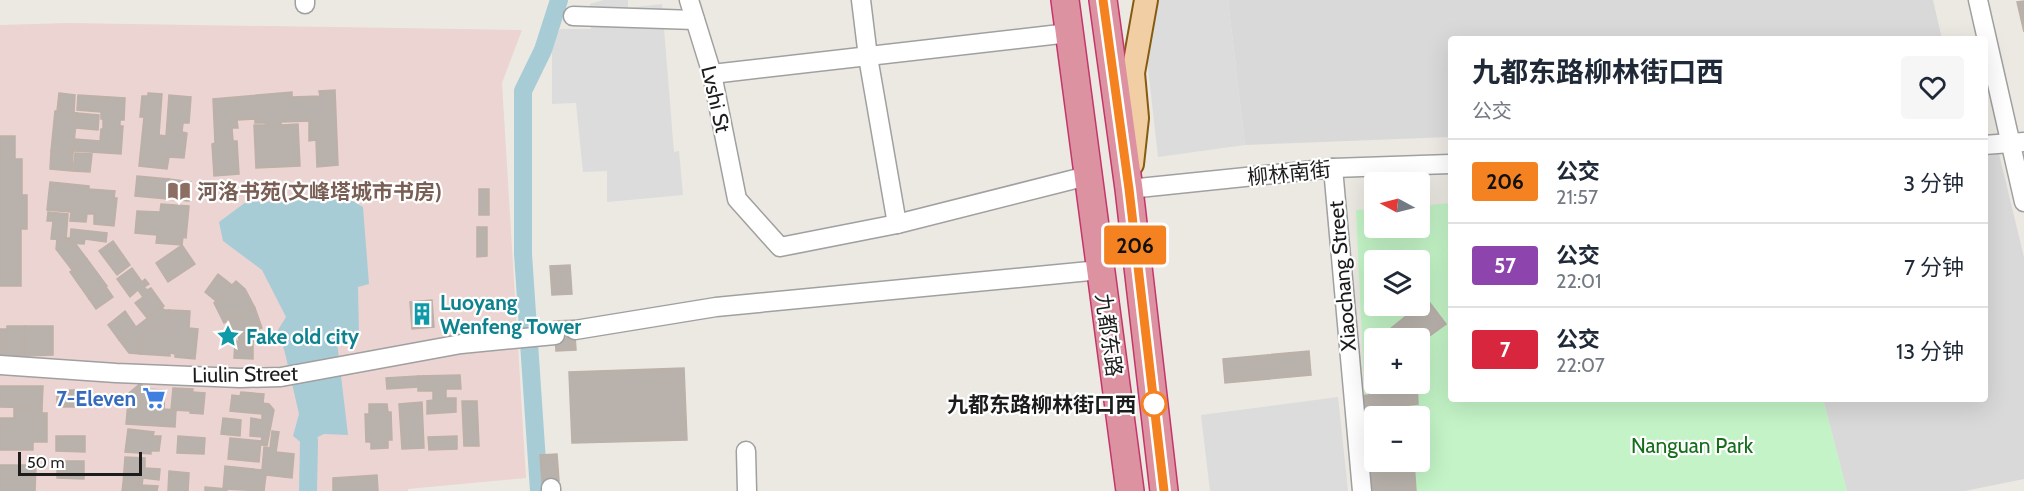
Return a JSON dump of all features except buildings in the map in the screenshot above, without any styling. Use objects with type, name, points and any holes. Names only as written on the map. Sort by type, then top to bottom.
[{"type":"highway","name":"九都东路","points":[[1065,0],[1130,491]]},
{"type":"highway","name":"九都东路","points":[[1103,0],[1129,189],[1164,491]]},
{"type":"main road","points":[[1129,189],[1137,118],[1133,73],[1146,0]]},
{"type":"street","name":"Lvshi St","points":[[689,0],[712,74],[737,199],[780,247],[897,224]]},
{"type":"street","points":[[861,0],[868,57],[897,224],[1087,176]]},
{"type":"street","points":[[1978,0],[1988,36]]},
{"type":"street","points":[[573,16],[696,20]]},
{"type":"street","points":[[712,74],[1069,33]]},
{"type":"street","points":[[1988,37],[2017,143],[2024,202]]},
{"type":"street","points":[[1988,145],[2017,143]]},
{"type":"street","name":"柳林南街","points":[[1129,189],[1333,168],[1448,164]]},
{"type":"street","name":"Xiaochang Street","points":[[1333,168],[1362,491]]},
{"type":"street","points":[[575,330],[716,307],[1100,270]]},
{"type":"street","name":"Liulin Street","points":[[0,365],[116,373],[240,378],[281,377],[461,344],[555,335]]},
{"type":"street","points":[[746,450],[747,491]]},
{"type":"shaded area","points":[[603,0],[628,0],[628,8],[662,4],[674,152],[679,151],[683,195],[607,202],[607,171],[583,172],[576,103],[552,104],[552,43],[560,29],[591,29],[590,4]]},
{"type":"shaded area","points":[[1158,0],[1228,0],[1245,145],[1158,157],[1146,50]]},
{"type":"shaded area","points":[[1228,0],[1933,0],[1941,36],[1448,36],[1448,137],[1245,145]]},
{"type":"shaded area","points":[[68,23],[522,30],[502,83],[526,478],[408,489],[408,491],[0,491],[0,25]]},
{"type":"shaded area","points":[[1999,154],[2024,257],[2024,479],[1965,491],[1847,491],[1824,402],[1988,402],[1988,156]]},
{"type":"shaded area","points":[[1338,397],[1348,491],[1210,491],[1201,415]]},
{"type":"green space","name":"Nanguan Park","points":[[1448,203],[1448,402],[1824,402],[1847,491],[1369,491],[1368,472],[1430,472],[1430,406],[1365,406],[1365,394],[1430,394],[1430,328],[1364,328],[1364,383],[1356,210],[1364,210],[1364,238],[1430,238],[1430,205]]},
{"type":"water","points":[[349,199],[363,207],[369,284],[358,287],[359,336],[337,342],[348,435],[324,434],[303,444],[293,436],[299,414],[278,330],[286,317],[262,270],[223,241],[219,222],[246,202]]},
{"type":"waterway","points":[[539,491],[523,254],[523,91],[543,50],[559,0]]},
{"type":"waterway","points":[[308,491],[309,441]]},
{"type":"bus line","name":"206","points":[[1103,0],[1129,189],[1164,491]]},
{"type":"place","name":"河洛书苑(文峰塔城市书房)","points":[[179,191]]},
{"type":"place","name":"Luoyang Wenfeng Tower","points":[[422,314]]},
{"type":"place","name":"Fake old city","points":[[228,336]]},
{"type":"place","name":"7-Eleven","points":[[154,398]]},
{"type":"place","name":"九都东路柳林街口西","points":[[1154,404]]}]
